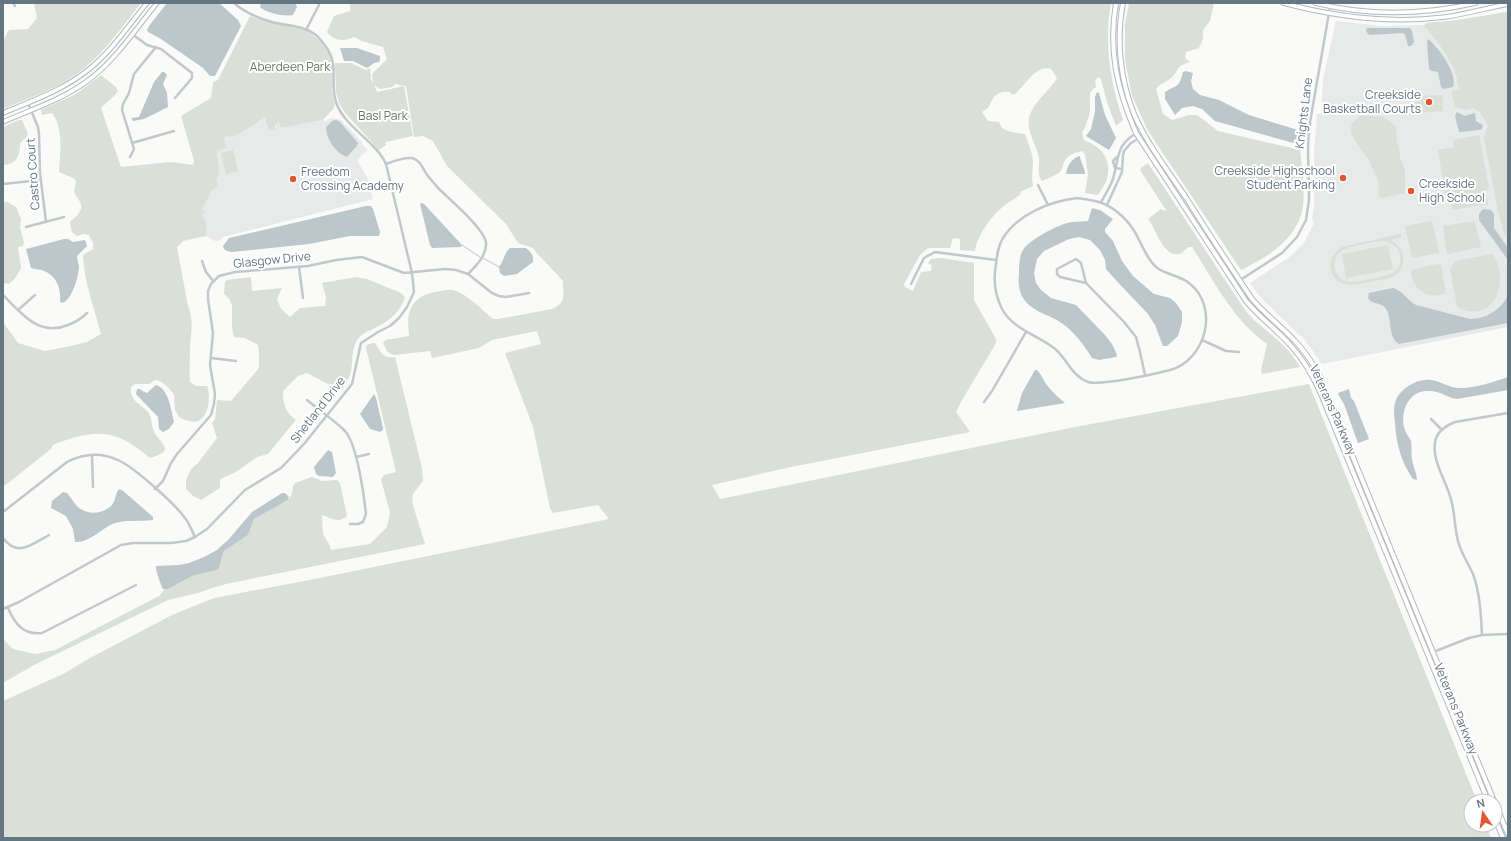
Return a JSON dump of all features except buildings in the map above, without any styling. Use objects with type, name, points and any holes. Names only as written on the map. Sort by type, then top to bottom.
[{"type":"main road","points":[[3,113],[63,87],[89,70],[147,3]]},
{"type":"main road","points":[[3,122],[67,94],[86,82],[103,68],[157,3]]},
{"type":"main road","name":"Veterans Parkway","points":[[1116,3],[1113,50],[1115,68],[1124,105],[1136,133],[1234,284],[1253,310],[1292,346],[1312,374],[1485,793]]},
{"type":"main road","name":"Veterans Parkway","points":[[1123,3],[1121,15],[1120,50],[1123,74],[1130,101],[1142,129],[1240,281],[1262,311],[1296,342],[1310,358],[1318,372],[1491,793]]},
{"type":"main road","points":[[1283,3],[1329,14],[1370,19],[1419,19],[1459,14],[1508,4]]},
{"type":"main road","points":[[1315,3],[1330,7],[1371,12],[1407,12],[1442,9],[1476,3]]},
{"type":"main road","name":"Veterans Parkway","points":[[1503,822],[1508,834]]},
{"type":"street","name":"Shetland Drive","points":[[3,610],[121,545],[133,543],[171,543],[186,541],[207,529],[245,490],[281,468],[304,444],[352,384],[361,343],[390,326],[399,318],[407,307],[414,292],[412,273],[386,164],[377,150],[343,115],[336,103],[334,91],[334,63],[331,53],[316,35],[306,30],[272,22],[242,10],[235,3]]},
{"type":"street","points":[[306,30],[316,13],[319,3]]},
{"type":"street","name":"Knights Lane","points":[[1234,284],[1282,253],[1291,245],[1306,220],[1309,200],[1309,128],[1330,7]]},
{"type":"street","points":[[132,34],[147,45],[161,49],[192,73],[192,78],[175,98]]},
{"type":"street","points":[[130,157],[134,149],[122,110],[123,104],[127,98],[134,74],[156,47]]},
{"type":"street","name":"Castro Court","points":[[28,103],[38,127],[41,180],[46,222]]},
{"type":"street","points":[[1101,202],[1112,180],[1119,150],[1125,141],[1142,129]]},
{"type":"street","points":[[132,143],[174,131]]},
{"type":"street","points":[[1106,205],[1118,183],[1122,169],[1124,151],[1127,146],[1145,135]]},
{"type":"street","points":[[386,164],[413,158],[418,161],[427,175],[481,231],[486,243],[485,251],[476,266],[468,274]]},
{"type":"street","points":[[1115,168],[1122,169]]},
{"type":"street","points":[[3,184],[41,180]]},
{"type":"street","points":[[1112,180],[1118,183]]},
{"type":"street","points":[[1038,185],[1048,205]]},
{"type":"street","points":[[1077,198],[1101,202],[1124,218],[1133,229],[1148,257],[1156,267],[1190,284],[1204,303],[1207,322],[1202,340],[1188,360],[1173,369],[1102,383],[1088,382],[1077,376],[1055,348],[1037,336],[1026,332],[1008,317],[1002,310],[995,288],[994,275],[998,250],[1003,238],[1013,226],[1024,218],[1048,205],[1063,200],[1077,198]]},
{"type":"street","points":[[26,227],[64,217]]},
{"type":"street","points":[[911,284],[924,258],[935,252],[996,260]]},
{"type":"street","name":"Glasgow Drive","points":[[213,281],[225,273],[299,267],[354,257],[362,257],[404,273],[446,269],[456,270],[468,274],[492,293],[499,296],[506,297],[529,293]]},
{"type":"street","points":[[1086,283],[1060,277],[1057,274],[1057,269],[1076,259],[1081,263],[1086,283],[1131,330],[1136,338],[1145,375]]},
{"type":"street","points":[[156,489],[163,481],[177,454],[211,415],[214,404],[210,365],[213,333],[208,299],[208,291],[213,281],[206,272],[202,261]]},
{"type":"street","points":[[299,267],[303,298]]},
{"type":"street","points":[[3,295],[18,310],[36,324],[52,329],[66,326],[81,320],[87,314]]},
{"type":"street","points":[[18,310],[35,295]]},
{"type":"street","points":[[984,402],[992,391],[1026,332]]},
{"type":"street","points":[[1202,340],[1226,350],[1239,352]]},
{"type":"street","points":[[211,358],[236,361]]},
{"type":"street","points":[[307,400],[346,432],[351,441],[356,457],[366,514],[363,522],[358,524],[350,524]]},
{"type":"street","points":[[1482,635],[1481,611],[1476,585],[1458,542],[1453,520],[1452,503],[1434,451],[1435,440],[1442,430],[1455,422],[1508,413]]},
{"type":"street","points":[[1431,419],[1442,430]]},
{"type":"street","points":[[356,457],[369,454]]},
{"type":"street","points":[[92,455],[93,487]]},
{"type":"street","points":[[3,512],[67,462],[80,457],[92,455],[105,456],[120,460],[156,489],[185,518],[195,537]]},
{"type":"street","points":[[3,538],[10,546],[20,549],[48,535]]},
{"type":"street","points":[[8,608],[12,618],[19,627],[30,632],[42,633],[136,585]]},
{"type":"street","points":[[1428,654],[1468,638],[1482,635],[1508,634]]},
{"type":"shaded area","points":[[167,3],[219,3],[238,20],[241,26],[215,76],[210,76],[203,68],[161,39],[148,32],[147,30],[149,26]]},
{"type":"shaded area","points":[[261,3],[295,3],[297,7],[293,15],[280,15],[263,9],[260,7]]},
{"type":"shaded area","name":"Creekside High School","points":[[1507,11],[1508,327],[1322,364],[1305,340],[1262,299],[1250,283],[1291,256],[1304,243],[1314,223],[1312,219],[1314,205],[1314,152],[1317,114],[1321,114],[1323,79],[1336,21],[1382,26],[1425,25]]},
{"type":"shaded area","points":[[1367,28],[1410,28],[1414,42],[1411,46],[1408,46],[1403,33],[1369,35],[1366,31]]},
{"type":"shaded area","points":[[1428,39],[1437,48],[1450,68],[1453,75],[1453,87],[1444,89],[1441,87],[1438,72],[1429,69]]},
{"type":"shaded area","points":[[340,48],[357,48],[380,56],[380,60],[367,68],[353,61],[344,61]]},
{"type":"shaded area","points":[[1186,71],[1193,73],[1191,81],[1193,89],[1200,95],[1219,100],[1249,115],[1298,130],[1297,144],[1215,121],[1202,109],[1193,106],[1182,108],[1175,115],[1165,99],[1165,92],[1179,83],[1183,72]]},
{"type":"shaded area","points":[[162,72],[167,75],[163,84],[167,93],[168,107],[144,119],[133,121],[131,118],[139,117],[154,82]]},
{"type":"shaded area","points":[[1097,92],[1099,93],[1105,115],[1116,138],[1109,150],[1086,136],[1091,129],[1095,112],[1095,97]]},
{"type":"shaded area","points":[[1457,112],[1465,116],[1475,113],[1476,121],[1483,125],[1482,129],[1459,132],[1455,116]]},
{"type":"shaded area","name":"Freedom Crossing Academy","points":[[265,118],[275,128],[279,122],[281,128],[323,120],[326,122],[328,119],[334,118],[341,120],[368,150],[357,160],[368,179],[373,199],[223,237],[219,241],[215,241],[206,236],[206,221],[202,216],[205,211],[202,209],[212,192],[219,171],[217,150],[223,137]]},
{"type":"shaded area","points":[[336,120],[340,122],[358,143],[347,157],[335,149],[329,140],[326,131],[326,127],[332,121]]},
{"type":"shaded area","points":[[1080,156],[1085,174],[1066,174],[1070,163]]},
{"type":"shaded area","points":[[421,203],[424,204],[462,245],[461,247],[432,248],[430,245]]},
{"type":"shaded area","points":[[371,206],[373,209],[380,232],[379,236],[350,236],[309,244],[232,252],[223,248],[229,238]]},
{"type":"shaded area","points":[[1092,208],[1100,210],[1113,219],[1105,229],[1105,232],[1113,241],[1122,261],[1133,276],[1154,294],[1170,298],[1176,303],[1182,312],[1182,322],[1178,336],[1167,346],[1163,346],[1155,325],[1148,314],[1106,269],[1105,260],[1100,250],[1090,240],[1079,237],[1069,239],[1044,251],[1037,259],[1034,273],[1036,283],[1041,290],[1051,298],[1076,305],[1112,344],[1117,355],[1116,357],[1099,360],[1092,358],[1082,343],[1070,330],[1060,322],[1034,308],[1026,302],[1022,296],[1019,285],[1020,262],[1023,250],[1026,246],[1056,227],[1069,222],[1088,221]]},
{"type":"shaded area","points":[[1483,209],[1491,210],[1494,214],[1494,228],[1508,248],[1508,260],[1479,220],[1479,214]]},
{"type":"shaded area","points":[[68,239],[73,242],[85,240],[87,246],[77,256],[79,266],[78,275],[72,293],[66,301],[62,303],[60,301],[59,288],[55,280],[44,271],[31,268],[26,249]]},
{"type":"shaded area","points":[[510,248],[526,248],[532,254],[533,262],[517,274],[504,276],[500,273],[499,267],[506,252]]},
{"type":"shaded area","points":[[1393,288],[1416,305],[1470,319],[1476,319],[1492,313],[1501,306],[1508,296],[1508,323],[1399,344],[1395,341],[1391,332],[1386,309],[1382,305],[1372,302],[1368,298],[1369,293]]},
{"type":"shaded area","points":[[1035,370],[1037,370],[1041,375],[1050,389],[1065,403],[1017,411],[1022,393]]},
{"type":"shaded area","points":[[1508,377],[1508,390],[1457,399],[1427,391],[1420,392],[1410,399],[1404,411],[1403,424],[1411,441],[1412,459],[1417,480],[1413,479],[1405,466],[1398,445],[1394,405],[1398,396],[1410,385],[1426,380],[1435,381],[1452,387],[1466,388],[1490,383]]},
{"type":"shaded area","points":[[156,385],[160,387],[167,395],[174,422],[169,429],[163,432],[159,429],[158,417],[136,394],[137,389],[147,393]]},
{"type":"shaded area","points":[[1349,389],[1351,398],[1354,401],[1369,439],[1358,443],[1344,404],[1338,393]]},
{"type":"shaded area","points":[[374,394],[383,428],[380,432],[370,429],[360,414]]},
{"type":"shaded area","points":[[328,450],[332,452],[336,473],[333,477],[319,476],[316,474],[314,467]]},
{"type":"shaded area","points":[[119,489],[153,517],[153,520],[117,522],[90,538],[80,542],[75,542],[73,529],[66,516],[51,508],[52,501],[63,492],[67,493],[79,508],[87,512],[95,513],[104,511],[114,502]]},
{"type":"shaded area","points":[[282,493],[285,493],[289,497],[288,500],[254,519],[248,535],[224,551],[217,570],[192,576],[168,589],[163,589],[157,574],[156,566],[189,563],[217,550],[229,539],[252,512]]},
{"type":"green space","points":[[34,3],[141,3],[111,42],[85,68],[67,80],[40,94],[3,109],[3,41],[9,30],[28,29],[37,18]]},
{"type":"green space","name":"Basl Park","points":[[350,3],[1111,3],[1108,47],[1115,92],[1123,120],[1116,126],[1107,102],[1101,79],[1098,77],[1095,81],[1096,87],[1090,95],[1090,111],[1082,133],[1084,140],[1095,146],[1104,154],[1108,165],[1106,180],[1098,195],[1085,193],[1088,175],[1085,154],[1082,151],[1067,157],[1059,173],[1042,181],[1040,178],[1039,158],[1029,128],[1030,114],[1038,101],[1057,78],[1051,69],[1046,68],[1040,70],[1015,94],[1012,95],[1010,92],[1005,91],[998,93],[993,98],[988,108],[982,112],[988,121],[999,122],[1006,130],[1025,134],[1031,150],[1033,161],[1033,186],[1020,192],[1021,194],[995,214],[982,232],[975,251],[960,250],[960,239],[953,238],[950,248],[928,248],[920,255],[904,284],[905,287],[913,291],[921,272],[931,271],[932,265],[928,263],[931,259],[941,258],[974,263],[974,300],[996,339],[996,343],[965,394],[956,412],[970,432],[791,467],[712,485],[720,499],[1075,427],[1309,384],[1474,793],[1463,793],[1463,833],[1489,833],[1491,838],[3,838],[3,701],[63,674],[90,658],[172,615],[214,598],[609,519],[598,505],[553,513],[550,508],[533,427],[505,353],[541,344],[537,331],[492,340],[479,348],[432,358],[430,351],[395,355],[388,352],[385,347],[383,343],[386,340],[409,336],[408,319],[411,308],[420,297],[425,295],[447,290],[456,291],[470,299],[493,319],[498,319],[557,307],[563,298],[563,281],[533,248],[518,243],[506,224],[447,166],[433,141],[423,136],[414,137],[406,86],[398,85],[397,83],[392,87],[380,89],[374,85],[377,92],[404,86],[413,136],[386,142],[386,145],[379,150],[345,113],[339,103],[336,92],[335,63],[351,63],[366,70],[370,68],[371,80],[373,83],[372,74],[387,59],[383,47],[354,37],[346,40],[339,40],[327,32],[334,16],[350,11]]},
{"type":"green space","points":[[1129,3],[1214,3],[1210,21],[1203,30],[1203,39],[1199,48],[1186,52],[1185,58],[1190,62],[1180,67],[1171,78],[1156,89],[1163,114],[1172,120],[1189,115],[1197,115],[1218,131],[1300,150],[1304,200],[1300,218],[1295,228],[1280,246],[1271,253],[1241,270],[1148,131],[1132,96],[1125,60],[1125,24]]},
{"type":"green space","points":[[1508,12],[1508,239],[1504,233],[1498,212],[1484,137],[1488,126],[1480,112],[1473,108],[1466,110],[1455,107],[1451,91],[1459,89],[1455,71],[1447,55],[1424,26],[1426,23]]},
{"type":"green space","name":"Aberdeen Park","points":[[250,16],[301,29],[319,40],[327,51],[332,64],[332,90],[335,105],[323,120],[281,128],[279,122],[275,126],[275,129],[269,130],[265,118],[233,137],[224,137],[226,148],[217,151],[219,171],[216,182],[218,183],[217,187],[213,189],[202,209],[205,211],[202,216],[206,221],[206,236],[183,241],[177,247],[192,321],[190,382],[196,386],[207,386],[209,400],[205,415],[196,422],[180,418],[175,410],[174,395],[168,387],[160,381],[155,380],[149,384],[135,384],[131,387],[133,398],[150,415],[155,434],[164,446],[165,449],[163,452],[150,458],[132,444],[115,436],[96,434],[81,436],[53,445],[51,449],[3,487],[3,322],[18,343],[45,351],[87,342],[101,334],[87,285],[83,255],[93,249],[93,243],[89,235],[84,234],[77,236],[72,232],[70,222],[79,214],[81,208],[80,201],[74,192],[76,181],[73,178],[59,172],[60,134],[56,119],[52,113],[42,115],[41,110],[76,94],[101,75],[116,87],[118,91],[101,108],[121,167],[171,162],[193,165],[194,161],[181,116],[211,98],[213,82],[218,80]]},
{"type":"green space","name":"Creekside Basketball Courts","points":[[1442,95],[1443,111],[1415,113],[1415,96]]},
{"type":"green space","points":[[1361,115],[1383,117],[1397,128],[1397,143],[1399,146],[1400,158],[1405,171],[1405,193],[1382,198],[1379,196],[1378,179],[1368,159],[1351,133],[1352,123]]},
{"type":"green space","points":[[22,120],[28,134],[27,137],[20,143],[19,152],[15,161],[3,165],[3,127]]},
{"type":"green space","points":[[1479,135],[1489,189],[1485,190],[1488,204],[1452,210],[1450,197],[1446,197],[1438,150],[1454,147],[1453,140]]},
{"type":"green space","points":[[233,150],[238,171],[226,174],[221,153]]},
{"type":"green space","points":[[1148,163],[1247,312],[1285,347],[1300,367],[1262,374],[1261,370],[1267,344],[1244,324],[1234,312],[1192,247],[1188,247],[1182,253],[1176,254],[1165,248],[1148,219],[1161,209],[1166,210],[1140,170]]},
{"type":"green space","points":[[3,202],[7,202],[16,207],[21,219],[20,228],[24,242],[23,246],[18,247],[21,268],[16,277],[9,284],[3,283]]},
{"type":"green space","points":[[1432,221],[1439,253],[1412,258],[1405,226]]},
{"type":"green space","points":[[1475,221],[1481,247],[1448,254],[1443,226]]},
{"type":"green space","points":[[1401,234],[1401,237],[1391,240],[1402,252],[1402,266],[1393,277],[1388,279],[1355,284],[1342,283],[1333,275],[1331,262],[1333,256],[1342,247]],"holes":[[[1381,241],[1388,242],[1397,248],[1401,259],[1400,265],[1393,272],[1388,275],[1354,282],[1346,281],[1338,276],[1334,266],[1336,256],[1340,252],[1362,244]]]},
{"type":"green space","points":[[1388,245],[1393,269],[1346,278],[1342,254]]},
{"type":"green space","points":[[1493,254],[1498,265],[1500,277],[1499,288],[1495,298],[1489,306],[1480,311],[1470,311],[1457,307],[1450,269],[1455,261]]},
{"type":"green space","points":[[1438,264],[1441,265],[1446,293],[1433,295],[1422,292],[1414,283],[1411,270]]},
{"type":"green space","points":[[251,277],[252,291],[282,288],[277,299],[281,309],[290,317],[300,308],[325,306],[326,297],[322,283],[356,277],[367,279],[401,293],[405,297],[400,308],[393,316],[358,339],[353,350],[350,375],[341,391],[307,373],[298,376],[283,391],[285,407],[289,414],[296,420],[268,454],[257,457],[236,472],[220,479],[220,488],[201,500],[193,496],[186,489],[186,480],[191,469],[198,463],[217,438],[212,423],[215,419],[217,400],[231,401],[259,368],[258,345],[245,338],[234,337],[232,326],[232,304],[228,297],[224,294],[225,282],[227,280]]},
{"type":"green space","points":[[375,343],[385,356],[395,357],[422,468],[423,481],[413,494],[412,502],[425,544],[226,584],[198,593],[168,600],[34,665],[3,683],[3,639],[13,649],[35,654],[55,650],[159,596],[165,589],[168,589],[192,576],[217,570],[224,551],[248,535],[254,519],[288,500],[292,494],[295,483],[312,477],[322,481],[337,480],[340,483],[347,516],[341,520],[338,520],[322,515],[323,534],[331,550],[370,544],[387,527],[390,513],[381,479],[384,475],[396,472],[366,348],[367,345]]},
{"type":"waterway","points":[[462,245],[480,257]]},
{"type":"waterway","points":[[483,258],[499,267]]},
{"type":"place","name":"Creekside Basketball Courts","points":[[1429,102]]},
{"type":"place","name":"Creekside Highschool Student Parking","points":[[1343,178]]},
{"type":"place","name":"Freedom Crossing Academy","points":[[293,179]]},
{"type":"place","name":"Creekside High School","points":[[1411,191]]}]
